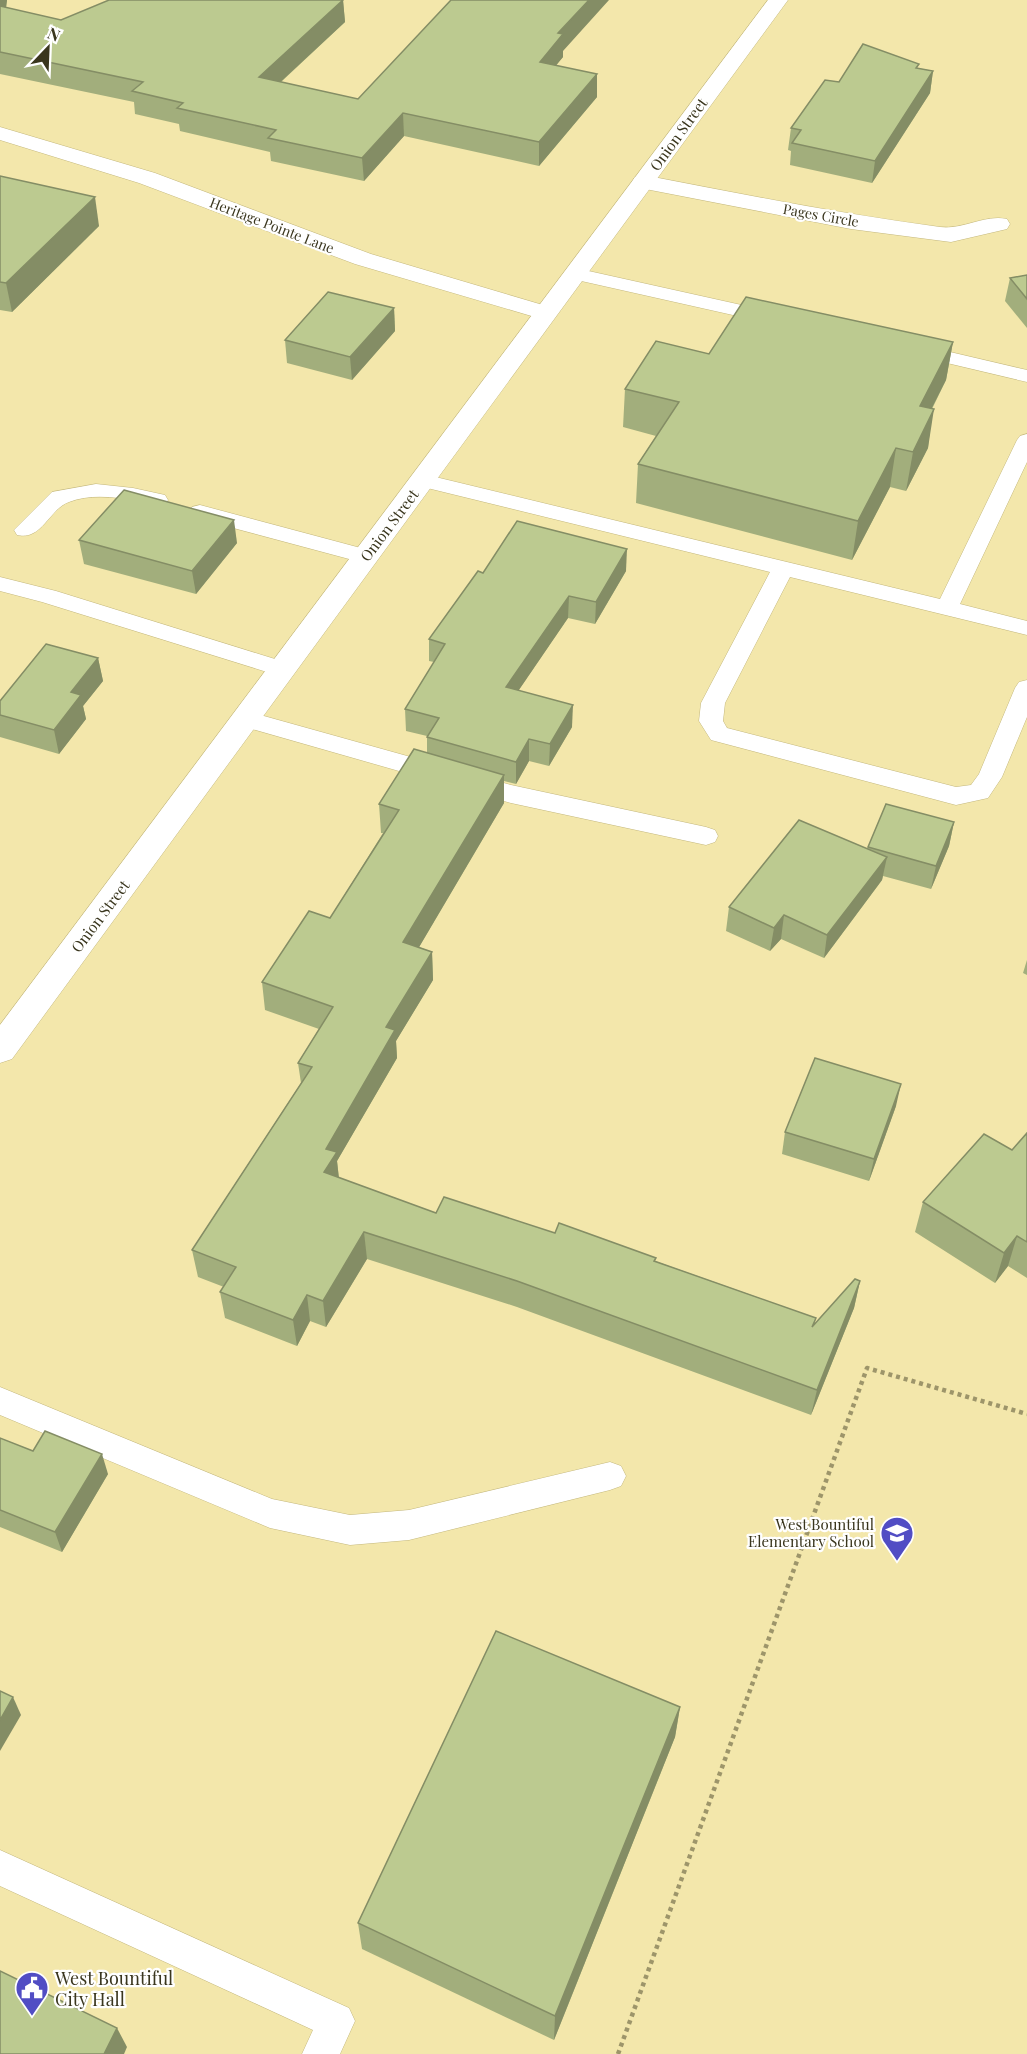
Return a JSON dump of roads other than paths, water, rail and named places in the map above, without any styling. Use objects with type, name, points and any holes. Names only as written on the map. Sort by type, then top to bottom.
[{"type":"street","name":"Onion Street","points":[[0,1050],[778,0]]},
{"type":"street","name":"Heritage Pointe Lane","points":[[0,133],[147,178],[363,259],[545,313]]},
{"type":"street","name":"Pages Circle","points":[[643,182],[851,222],[951,235],[999,224]]},
{"type":"lane","points":[[575,273],[796,324]]},
{"type":"lane","points":[[900,347],[1027,376]]},
{"type":"lane","points":[[948,608],[1027,440]]},
{"type":"lane","points":[[423,480],[1027,628]]},
{"type":"lane","points":[[25,530],[60,497],[96,490],[133,494],[364,556]]},
{"type":"lane","points":[[783,568],[713,703],[711,721],[719,734],[956,796],[979,792],[990,777],[1027,688]]},
{"type":"lane","points":[[0,584],[48,596],[283,669]]},
{"type":"lane","points":[[246,719],[511,794],[706,836]]},
{"type":"lane","points":[[0,1401],[270,1513],[350,1530],[409,1525],[610,1476]]},
{"type":"lane","points":[[0,1868],[336,2020],[321,2054]]},
{"type":"place","name":"West Bountiful Elementary School","points":[[897,1562]]},
{"type":"place","name":"West Bountiful City Hall","points":[[32,2017]]}]
